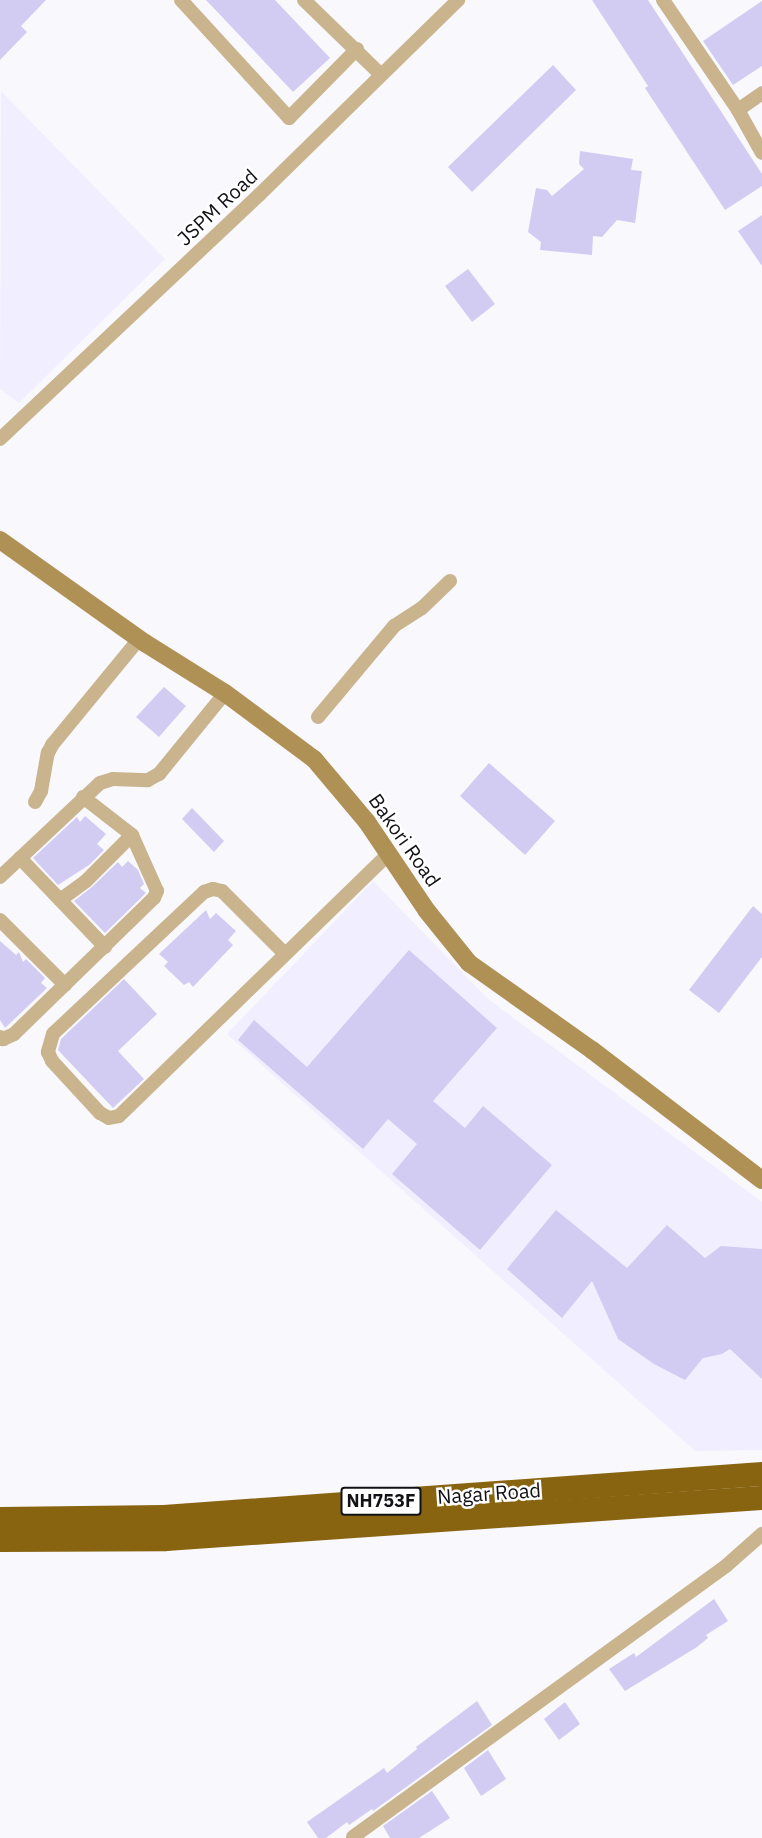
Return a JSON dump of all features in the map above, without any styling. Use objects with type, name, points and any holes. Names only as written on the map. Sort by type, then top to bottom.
[{"type":"highway","name":"Nagar Road","points":[[0,1519],[164,1517],[762,1474]]},
{"type":"highway","name":"Nagar Road","points":[[0,1540],[166,1539],[762,1498]]},
{"type":"street","points":[[181,0],[289,118],[357,49]]},
{"type":"street","points":[[304,0],[357,49],[381,75]]},
{"type":"street","name":"JSPM Road","points":[[0,440],[259,195],[458,0]]},
{"type":"street","points":[[663,0],[738,110],[762,153]]},
{"type":"street","points":[[738,110],[762,93]]},
{"type":"street","name":"Bakori Road","points":[[0,540],[139,639],[225,693],[314,759],[339,786],[427,911],[469,963],[592,1050],[762,1180]]},
{"type":"street","points":[[318,717],[394,626],[422,608],[450,580]]},
{"type":"street","points":[[35,802],[41,791],[48,753],[52,745],[139,639]]},
{"type":"street","points":[[0,877],[100,783],[113,779],[148,780],[159,774],[225,693]]},
{"type":"street","points":[[0,1037],[3,1039],[14,1034],[154,898],[157,891],[132,835],[83,797]]},
{"type":"street","points":[[60,900],[86,881],[132,835]]},
{"type":"street","points":[[285,954],[222,891],[213,889],[204,892],[53,1034],[48,1052],[52,1062],[100,1113],[109,1118],[119,1116],[388,854]]},
{"type":"street","points":[[20,858],[105,947]]},
{"type":"street","points":[[0,920],[65,985]]},
{"type":"street","points":[[352,1837],[727,1565],[762,1534]]},
{"type":"shaded area","points":[[1,91],[165,259],[19,403],[0,389]]},
{"type":"shaded area","points":[[373,881],[488,999],[762,1202],[762,1450],[695,1451],[227,1034]]},
{"type":"building","points":[[0,0],[46,0],[21,26],[27,32],[0,60]]},
{"type":"building","points":[[206,0],[275,0],[330,58],[293,92]]},
{"type":"building","points":[[592,0],[648,0],[762,174],[762,186],[725,210],[645,88],[648,86]]},
{"type":"building","points":[[762,1],[762,66],[733,85],[703,41]]},
{"type":"building","points":[[553,65],[576,90],[472,192],[448,167]]},
{"type":"building","points":[[580,151],[633,159],[631,170],[642,171],[635,223],[617,220],[602,237],[593,236],[592,255],[540,250],[541,242],[528,232],[536,188],[547,190],[552,196],[584,169],[579,164]]},
{"type":"building","points":[[762,215],[762,266],[738,231]]},
{"type":"building","points":[[468,269],[495,304],[472,322],[445,286]]},
{"type":"building","points":[[164,687],[186,706],[159,737],[136,717]]},
{"type":"building","points":[[489,763],[555,821],[525,855],[460,796]]},
{"type":"building","points":[[192,808],[224,841],[214,852],[182,819]]},
{"type":"building","points":[[85,816],[106,834],[97,844],[104,850],[89,865],[58,885],[33,858],[77,817],[80,822]]},
{"type":"building","points":[[128,861],[138,870],[144,884],[140,888],[146,893],[105,933],[74,901],[118,862],[122,867]]},
{"type":"building","points":[[753,906],[762,914],[762,957],[719,1013],[689,990]]},
{"type":"building","points":[[206,910],[210,919],[216,913],[236,931],[228,940],[233,945],[193,987],[189,982],[184,985],[164,966],[168,962],[159,954]]},
{"type":"building","points":[[0,941],[16,955],[19,952],[23,962],[26,959],[45,978],[41,983],[47,988],[5,1028],[0,1020]]},
{"type":"building","points":[[409,950],[497,1028],[433,1101],[465,1128],[483,1106],[552,1165],[480,1250],[392,1174],[417,1144],[388,1119],[363,1149],[238,1040],[254,1020],[307,1067]]},
{"type":"building","points":[[124,979],[157,1014],[118,1051],[144,1079],[113,1108],[58,1050],[61,1039]]},
{"type":"building","points":[[556,1210],[627,1268],[667,1225],[705,1258],[721,1246],[762,1249],[762,1379],[730,1349],[722,1354],[703,1358],[685,1380],[654,1364],[618,1339],[592,1281],[562,1318],[507,1269]]},
{"type":"building","points":[[714,1599],[728,1621],[706,1635],[708,1638],[697,1647],[625,1691],[609,1669],[634,1653],[636,1657]]},
{"type":"building","points":[[477,1701],[492,1725],[373,1811],[372,1809],[349,1825],[347,1822],[326,1838],[318,1838],[307,1822],[384,1768],[387,1773],[417,1749],[416,1747]]},
{"type":"building","points":[[565,1702],[580,1724],[559,1740],[544,1719]]},
{"type":"building","points":[[488,1750],[506,1779],[481,1796],[464,1768]]},
{"type":"building","points":[[432,1791],[450,1818],[419,1838],[390,1838],[383,1826]]}]
